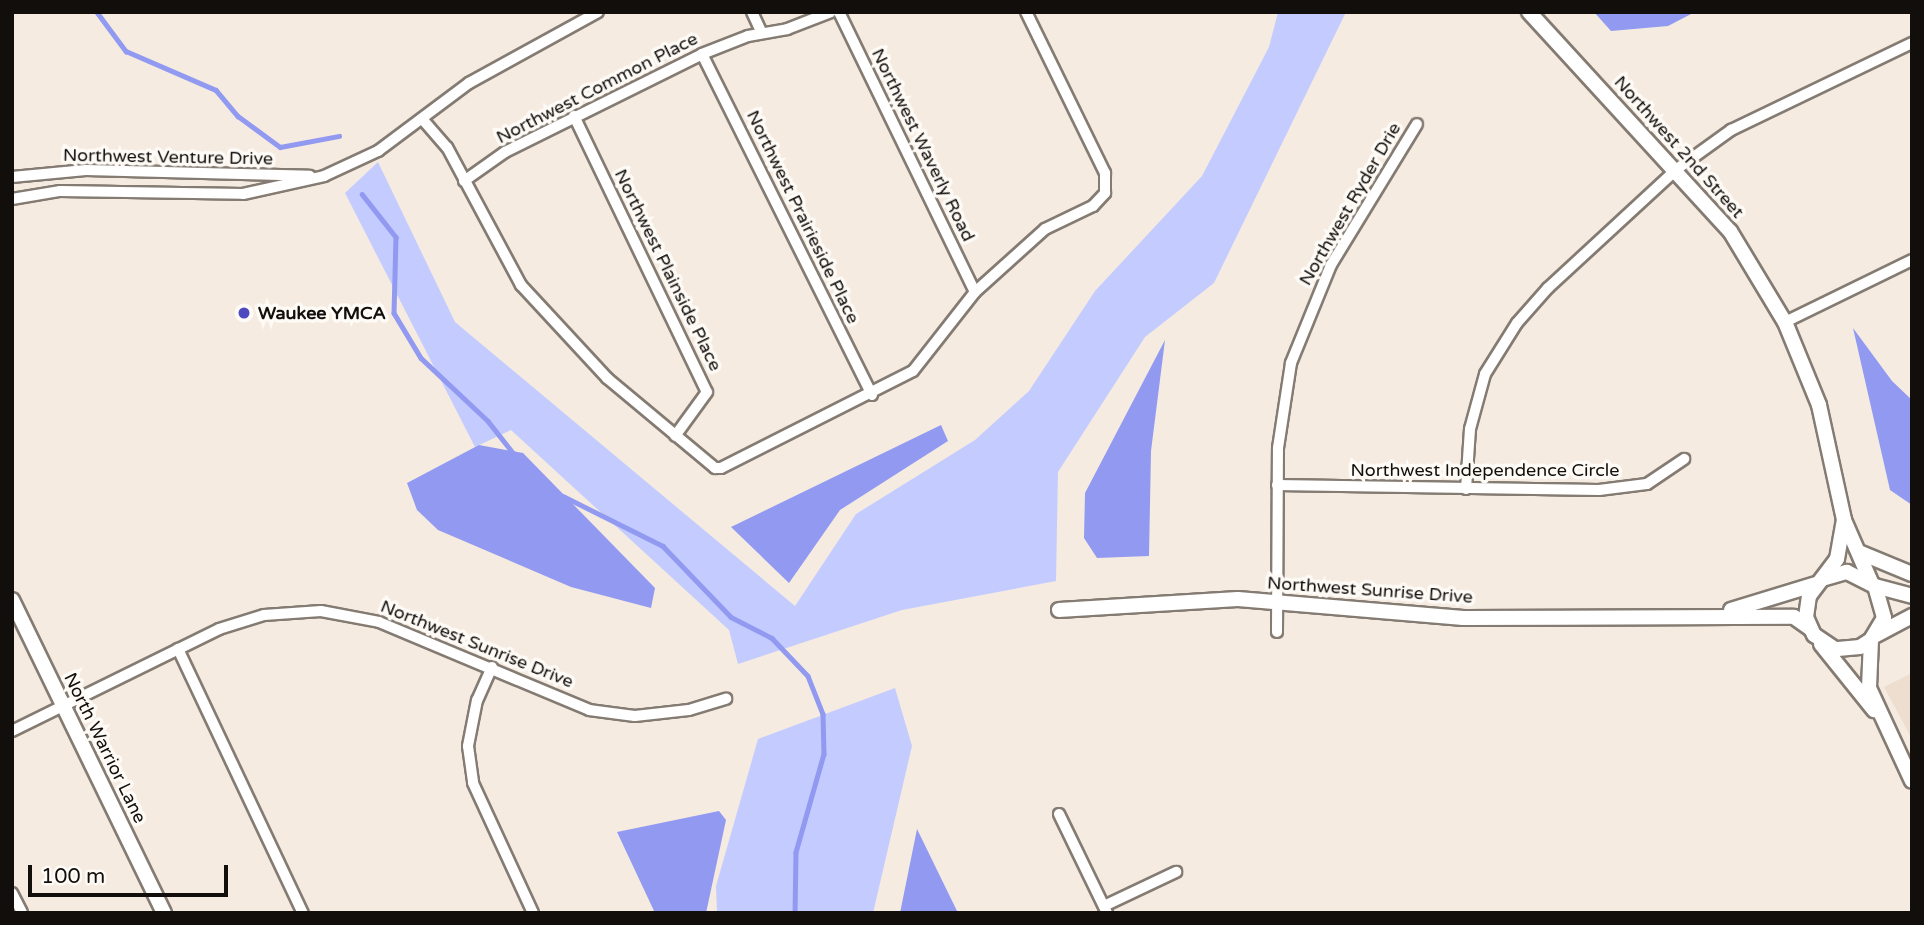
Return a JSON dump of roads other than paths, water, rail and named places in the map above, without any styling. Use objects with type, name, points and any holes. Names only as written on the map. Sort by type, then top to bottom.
[{"type":"street","name":"Northwest Venture Drive","points":[[12,199],[60,191],[243,194],[324,176],[378,150],[424,121],[469,83],[598,12]]},
{"type":"street","points":[[752,12],[762,33]]},
{"type":"street","name":"Northwest Common Place","points":[[464,181],[505,152],[702,54],[831,12]]},
{"type":"street","name":"Northwest Waverly Road","points":[[839,12],[975,292]]},
{"type":"street","points":[[424,121],[447,147],[521,285],[607,377],[715,468],[721,468],[872,395],[913,370],[975,292],[1045,229],[1093,206],[1105,192],[1105,173],[1026,12]]},
{"type":"street","name":"Northwest 2nd Street","points":[[1529,12],[1678,169],[1730,231],[1785,322],[1819,405],[1844,520],[1873,584]]},
{"type":"street","points":[[1466,489],[1470,429],[1485,374],[1499,348],[1548,288],[1678,169],[1731,130],[1912,43]]},
{"type":"street","name":"Northwest Prairieside Place","points":[[702,54],[872,395]]},
{"type":"street","name":"Northwest Plainside Place","points":[[574,116],[707,392],[676,436]]},
{"type":"street","name":"Northwest Ryder Drie","points":[[1277,632],[1280,416],[1291,363],[1312,303],[1417,124]]},
{"type":"street","name":"Northwest Venture Drive","points":[[12,177],[86,170],[324,176]]},
{"type":"street","points":[[1785,322],[1912,260]]},
{"type":"street","name":"Northwest Independence Circle","points":[[1277,485],[1466,489],[1629,488],[1665,475],[1684,459]]},
{"type":"street","name":"Northwest 2nd Street","points":[[1819,582],[1837,559],[1844,520]]},
{"type":"street","points":[[1860,553],[1912,574]]},
{"type":"street","points":[[1880,716],[1812,631],[1806,607],[1819,582],[1847,572],[1873,584],[1912,596]]},
{"type":"street","name":"Northwest Sunrise Drive","points":[[1678,616],[1761,604],[1819,582]]},
{"type":"street","points":[[1873,584],[1884,618],[1873,638],[1869,688],[1912,781]]},
{"type":"street","name":"North Warrior Lane","points":[[12,600],[164,913]]},
{"type":"street","name":"Northwest Sunrise Drive","points":[[1059,610],[1184,600],[1277,601],[1463,618],[1794,617],[1812,631]]},
{"type":"street","name":"Northwest Sunrise Drive","points":[[12,731],[219,629],[264,615],[321,611],[380,622],[492,667],[568,702],[612,714],[689,710],[726,699]]},
{"type":"street","points":[[1812,631],[1835,649],[1847,650],[1912,616]]},
{"type":"street","points":[[178,649],[303,913]]},
{"type":"street","points":[[492,667],[477,700],[468,746],[473,783],[533,913]]},
{"type":"street","points":[[1059,814],[1106,909],[1176,872]]},
{"type":"street","points":[[12,893],[22,913]]},
{"type":"water","points":[[1594,12],[1695,12],[1668,26],[1611,31]]},
{"type":"water","points":[[1853,328],[1892,381],[1912,400],[1912,505],[1890,490]]},
{"type":"water","points":[[1165,340],[1151,451],[1149,556],[1097,558],[1084,538],[1085,493]]},
{"type":"water","points":[[941,425],[948,441],[840,510],[789,583],[731,527]]},
{"type":"water","points":[[479,445],[523,453],[655,588],[651,608],[571,587],[438,530],[417,510],[407,483]]},
{"type":"water","points":[[719,811],[726,820],[706,913],[655,913],[617,832]]},
{"type":"water","points":[[917,829],[958,913],[900,913]]},
{"type":"waterway","points":[[97,12],[126,51],[216,90],[238,116],[280,147],[339,136]]},
{"type":"waterway","points":[[362,194],[396,237],[394,313],[421,358],[488,421],[514,454]]},
{"type":"waterway","points":[[563,496],[663,546],[731,617],[772,638],[808,676],[823,714],[824,754],[796,852],[795,913]]},
{"type":"place","name":"Waukee YMCA","points":[[244,313]]}]
